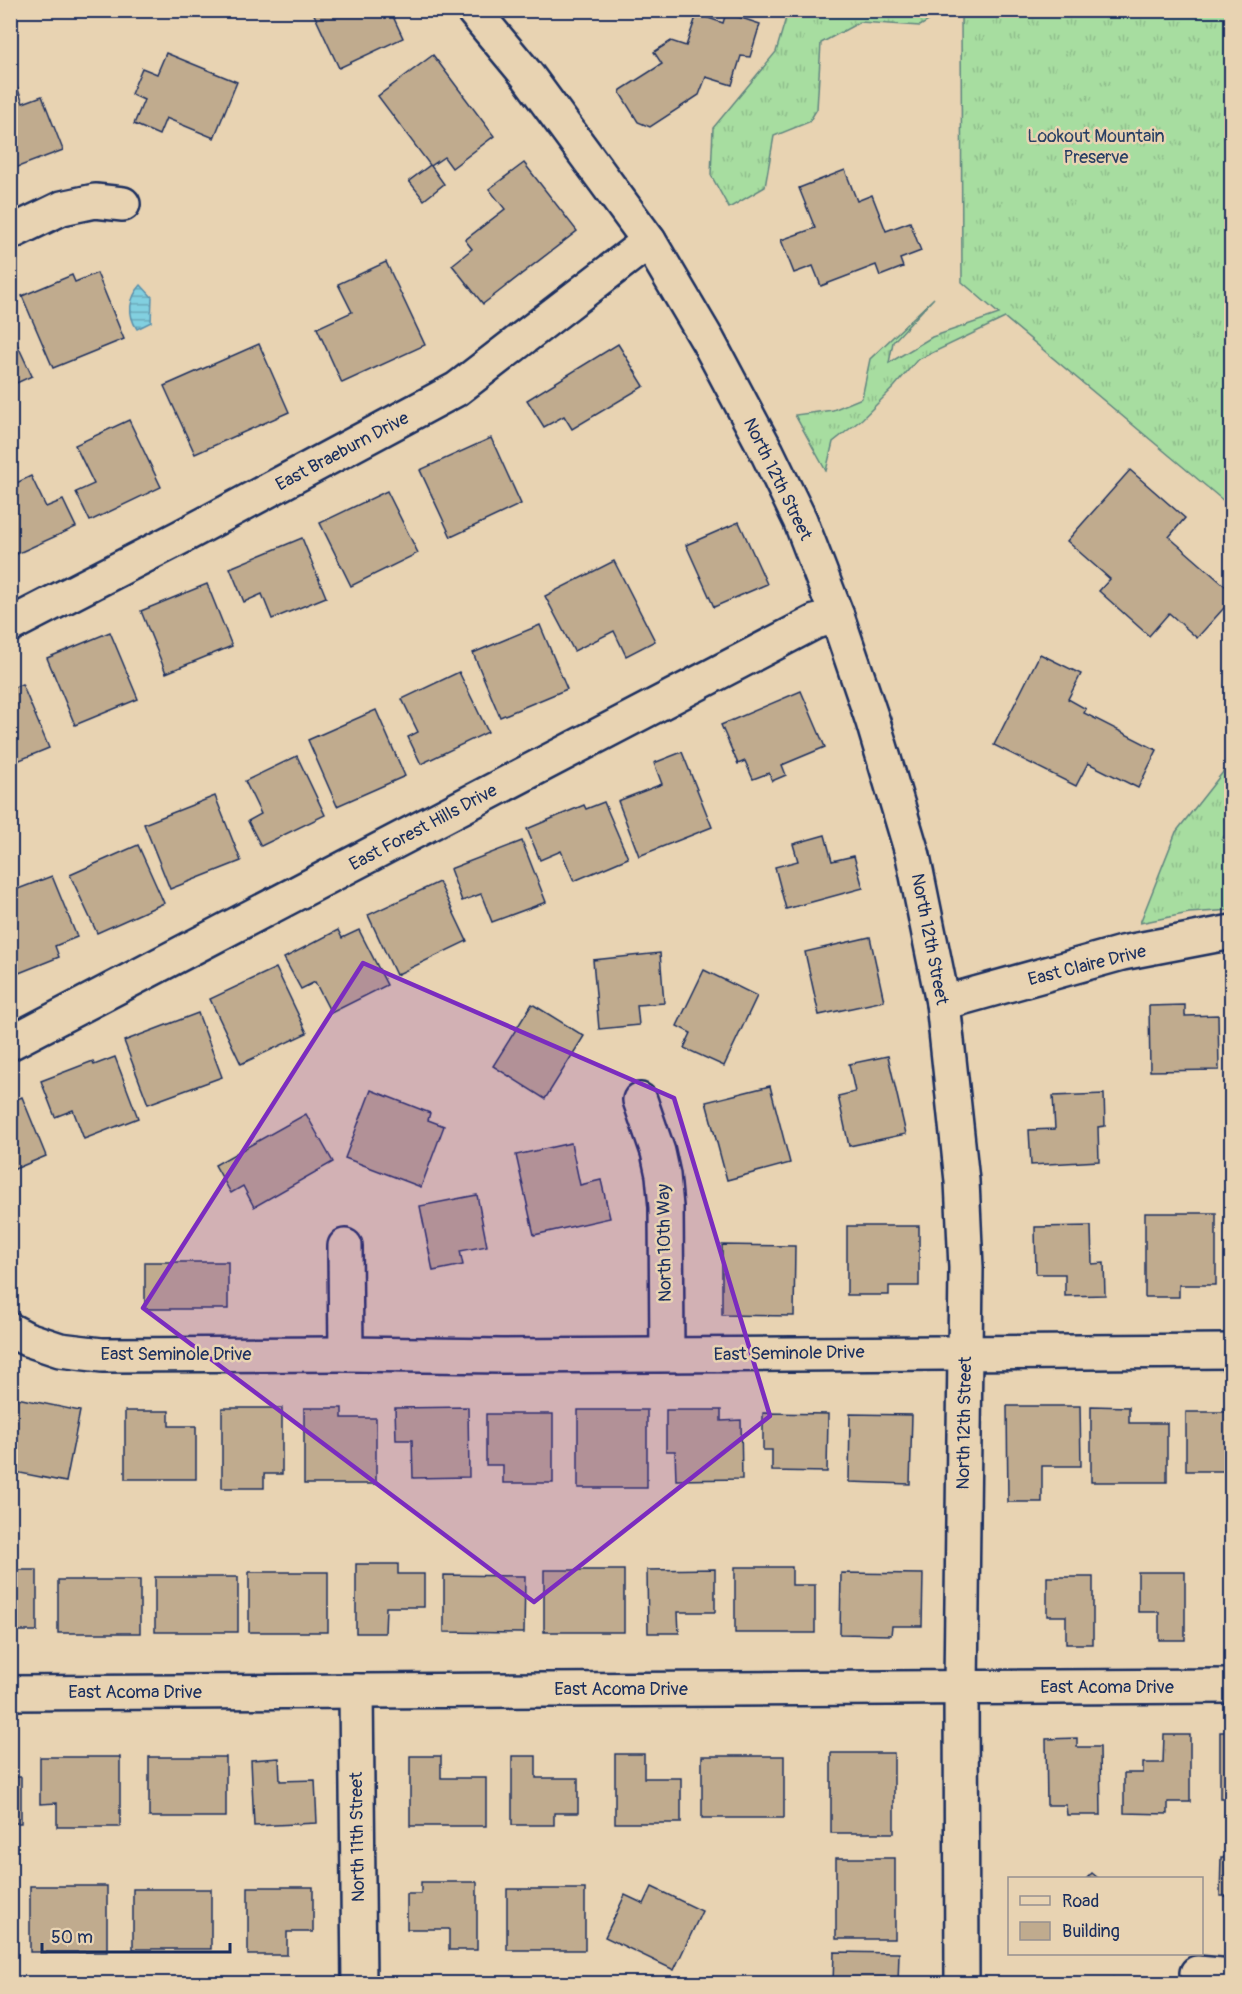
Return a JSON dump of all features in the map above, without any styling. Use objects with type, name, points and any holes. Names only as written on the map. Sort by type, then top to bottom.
[{"type":"street","name":"North 12th Street","points":[[473,10],[526,75],[650,241],[708,341],[766,452],[800,520],[837,616],[873,722],[913,856],[943,1003],[962,1181],[966,1268],[961,1687],[962,1983]]},
{"type":"street","points":[[10,233],[62,208],[95,201],[123,204]]},
{"type":"street","name":"East Braeburn Drive","points":[[10,625],[192,531],[457,389],[650,241]]},
{"type":"street","name":"East Forest Hills Drive","points":[[10,1043],[815,622],[837,616]]},
{"type":"street","name":"East Claire Drive","points":[[943,1003],[1122,953],[1232,932]]},
{"type":"street","name":"North 10th Way","points":[[640,1100],[658,1152],[663,1175],[666,1207],[667,1354]]},
{"type":"street","points":[[345,1246],[346,1354]]},
{"type":"street","name":"East Seminole Drive","points":[[10,1330],[27,1339],[60,1350],[102,1355],[502,1356],[965,1351],[1232,1351]]},
{"type":"street","name":"East Acoma Drive","points":[[10,1693],[1232,1686]]},
{"type":"street","name":"North 11th Street","points":[[356,1691],[359,1983]]},
{"type":"street","points":[[1197,1973],[1232,1976]]},
{"type":"highlighted area","points":[[363,963],[674,1098],[770,1416],[534,1602],[143,1308]]},
{"type":"green space","points":[[788,11],[945,11],[920,26],[860,22],[821,43],[817,109],[809,122],[774,136],[765,187],[729,208],[711,175],[713,128],[776,52]]},
{"type":"green space","name":"Lookout Mountain Preserve","points":[[961,11],[1231,11],[1231,507],[1005,318],[917,360],[862,419],[833,442],[826,471],[795,415],[833,410],[862,398],[870,359],[934,298],[893,342],[889,363],[932,337],[999,314],[962,282]]},
{"type":"green space","points":[[1231,762],[1231,824],[1222,840],[1231,844],[1231,910],[1189,913],[1140,923],[1176,832]]},
{"type":"water","points":[[141,285],[152,297],[151,322],[137,329],[132,318],[131,306],[134,295]]},
{"type":"building","points":[[312,10],[390,10],[403,38],[339,68]]},
{"type":"building","points":[[726,13],[760,24],[750,57],[741,56],[732,85],[706,77],[699,95],[650,127],[638,122],[620,93],[621,90],[662,64],[654,52],[671,41],[686,46],[697,14],[723,23]]},
{"type":"building","points":[[166,53],[237,82],[214,138],[166,118],[159,135],[134,124],[144,100],[131,94],[142,68],[157,74]]},
{"type":"building","points":[[433,55],[494,136],[452,168],[444,157],[431,166],[444,184],[424,200],[409,181],[430,165],[378,96]]},
{"type":"building","points":[[17,87],[23,103],[42,96],[63,150],[10,170],[10,89]]},
{"type":"building","points":[[524,163],[577,231],[483,304],[452,265],[472,249],[465,240],[505,209],[489,189]]},
{"type":"building","points":[[845,170],[857,201],[872,195],[886,231],[910,222],[921,251],[900,259],[903,267],[880,276],[876,265],[821,286],[813,266],[794,273],[781,240],[815,228],[799,188]]},
{"type":"building","points":[[386,262],[425,345],[342,383],[317,328],[352,312],[338,284]]},
{"type":"building","points":[[97,273],[124,339],[53,368],[22,296],[72,275],[75,282]]},
{"type":"building","points":[[10,329],[32,376],[10,386]]},
{"type":"building","points":[[259,344],[289,412],[195,454],[164,386]]},
{"type":"building","points":[[618,344],[644,386],[572,429],[564,416],[544,427],[527,400]]},
{"type":"building","points":[[129,420],[161,487],[90,521],[76,492],[94,484],[75,445]]},
{"type":"building","points":[[491,438],[521,504],[451,537],[420,470]]},
{"type":"building","points":[[1130,470],[1185,518],[1169,537],[1232,592],[1232,599],[1197,638],[1169,613],[1149,636],[1099,591],[1110,579],[1067,541]]},
{"type":"building","points":[[31,476],[46,507],[63,500],[76,527],[10,557],[10,486]]},
{"type":"building","points":[[387,491],[418,553],[351,586],[320,523]]},
{"type":"building","points":[[739,522],[767,584],[714,607],[686,545]]},
{"type":"building","points":[[302,538],[326,597],[272,619],[262,594],[244,602],[230,568]]},
{"type":"building","points":[[614,561],[655,641],[626,656],[614,631],[574,651],[545,596]]},
{"type":"building","points":[[207,584],[232,646],[166,673],[141,611]]},
{"type":"building","points":[[540,625],[567,689],[500,717],[473,653]]},
{"type":"building","points":[[110,632],[138,699],[75,725],[47,658]]},
{"type":"building","points":[[1040,654],[1081,674],[1068,699],[1086,709],[1084,713],[1157,750],[1138,788],[1088,763],[1076,786],[994,745]]},
{"type":"building","points":[[459,672],[488,732],[421,764],[408,737],[418,732],[402,699]]},
{"type":"building","points":[[22,684],[49,748],[10,764],[10,689]]},
{"type":"building","points":[[801,691],[825,747],[782,765],[786,775],[772,781],[769,773],[753,779],[745,761],[738,764],[721,725]]},
{"type":"building","points":[[376,710],[405,776],[337,806],[308,740]]},
{"type":"building","points":[[682,752],[712,827],[639,856],[618,801],[662,784],[654,763]]},
{"type":"building","points":[[297,756],[325,815],[261,846],[248,821],[261,814],[245,781]]},
{"type":"building","points":[[215,796],[241,861],[170,889],[144,824]]},
{"type":"building","points":[[604,802],[628,858],[574,881],[561,851],[540,860],[527,829],[584,805],[586,809]]},
{"type":"building","points":[[825,835],[832,861],[854,856],[863,888],[786,909],[775,867],[798,861],[793,844]]},
{"type":"building","points":[[522,841],[546,902],[492,922],[481,894],[462,901],[450,869]]},
{"type":"building","points":[[138,845],[164,903],[97,933],[70,875]]},
{"type":"building","points":[[52,876],[77,937],[55,946],[59,957],[14,975],[10,966],[10,892]]},
{"type":"building","points":[[439,882],[467,941],[396,975],[368,915]]},
{"type":"building","points":[[338,930],[342,938],[359,930],[387,985],[331,1013],[315,982],[301,989],[284,958]]},
{"type":"building","points":[[870,937],[884,1001],[819,1015],[805,952]]},
{"type":"building","points":[[660,953],[664,1003],[637,1005],[639,1025],[599,1029],[593,960]]},
{"type":"building","points":[[276,968],[307,1033],[241,1064],[210,999]]},
{"type":"building","points":[[704,970],[757,996],[724,1066],[684,1048],[691,1033],[677,1026]]},
{"type":"building","points":[[532,1004],[584,1036],[545,1099],[493,1066]]},
{"type":"building","points":[[1185,1005],[1185,1016],[1218,1015],[1219,1070],[1150,1071],[1149,1006]]},
{"type":"building","points":[[198,1013],[222,1077],[148,1104],[124,1041]]},
{"type":"building","points":[[888,1056],[906,1134],[849,1146],[838,1096],[855,1092],[849,1064]]},
{"type":"building","points":[[115,1057],[138,1118],[84,1139],[73,1110],[55,1117],[41,1081],[93,1061],[94,1065]]},
{"type":"building","points":[[770,1086],[790,1163],[727,1180],[706,1102]]},
{"type":"building","points":[[371,1090],[430,1113],[428,1120],[444,1126],[421,1187],[345,1158]]},
{"type":"building","points":[[1104,1094],[1105,1126],[1098,1127],[1099,1161],[1031,1165],[1029,1130],[1055,1129],[1053,1096]]},
{"type":"building","points":[[22,1097],[46,1156],[10,1171],[10,1102]]},
{"type":"building","points":[[306,1114],[333,1162],[254,1207],[243,1186],[231,1193],[215,1165]]},
{"type":"building","points":[[571,1143],[580,1185],[601,1180],[610,1218],[534,1235],[516,1155]]},
{"type":"building","points":[[477,1195],[487,1246],[460,1251],[463,1265],[433,1271],[420,1206]]},
{"type":"building","points":[[1145,1213],[1216,1213],[1216,1285],[1179,1285],[1179,1297],[1145,1297]]},
{"type":"building","points":[[847,1226],[919,1226],[919,1286],[889,1286],[889,1295],[847,1295]]},
{"type":"building","points":[[1091,1226],[1092,1264],[1104,1263],[1105,1295],[1065,1296],[1065,1274],[1036,1274],[1035,1227]]},
{"type":"building","points":[[722,1245],[795,1246],[794,1316],[722,1315]]},
{"type":"building","points":[[145,1262],[228,1262],[228,1309],[145,1309]]},
{"type":"building","points":[[17,1398],[80,1411],[66,1482],[10,1471],[10,1431]]},
{"type":"building","points":[[1227,1400],[1232,1400],[1232,1471],[1186,1471],[1186,1412],[1227,1412]]},
{"type":"building","points":[[1007,1406],[1080,1406],[1081,1466],[1042,1466],[1042,1502],[1008,1502]]},
{"type":"building","points":[[1091,1406],[1129,1407],[1129,1423],[1167,1423],[1167,1482],[1091,1482]]},
{"type":"building","points":[[468,1407],[469,1477],[413,1478],[412,1440],[396,1440],[395,1408]]},
{"type":"building","points":[[222,1408],[282,1408],[282,1474],[264,1474],[264,1488],[222,1488]]},
{"type":"building","points":[[304,1408],[342,1408],[342,1418],[376,1418],[376,1484],[304,1484]]},
{"type":"building","points":[[578,1410],[647,1410],[647,1488],[578,1488]]},
{"type":"building","points":[[666,1410],[721,1410],[721,1421],[741,1420],[742,1479],[676,1480],[675,1451],[666,1451]]},
{"type":"building","points":[[125,1411],[169,1411],[169,1426],[196,1426],[196,1479],[125,1479]]},
{"type":"building","points":[[763,1413],[828,1414],[827,1472],[772,1471],[772,1450],[763,1450]]},
{"type":"building","points":[[486,1414],[553,1414],[553,1483],[503,1483],[503,1465],[486,1465]]},
{"type":"building","points":[[850,1414],[912,1415],[910,1484],[849,1482]]},
{"type":"building","points":[[1229,1549],[1232,1549],[1232,1636],[1228,1636]]},
{"type":"building","points":[[356,1564],[398,1564],[398,1574],[424,1574],[424,1607],[386,1607],[385,1633],[356,1633]]},
{"type":"building","points":[[735,1567],[792,1567],[792,1585],[815,1585],[815,1633],[735,1633]]},
{"type":"building","points":[[715,1569],[715,1612],[678,1612],[679,1633],[648,1633],[647,1570]]},
{"type":"building","points":[[10,1570],[37,1570],[37,1631],[10,1631]]},
{"type":"building","points":[[544,1570],[624,1570],[624,1632],[544,1632]]},
{"type":"building","points":[[249,1572],[328,1572],[328,1632],[249,1632]]},
{"type":"building","points":[[1138,1572],[1185,1572],[1185,1640],[1159,1640],[1159,1612],[1138,1612]]},
{"type":"building","points":[[841,1573],[923,1574],[922,1626],[892,1626],[891,1635],[840,1634]]},
{"type":"building","points":[[444,1575],[525,1576],[524,1633],[444,1632]]},
{"type":"building","points":[[155,1577],[238,1577],[238,1632],[155,1632]]},
{"type":"building","points":[[1047,1577],[1093,1577],[1093,1644],[1066,1644],[1066,1616],[1047,1616]]},
{"type":"building","points":[[58,1580],[140,1580],[140,1633],[58,1633]]},
{"type":"building","points":[[1220,1732],[1232,1732],[1232,1798],[1220,1798]]},
{"type":"building","points":[[1164,1735],[1190,1735],[1190,1802],[1168,1802],[1168,1814],[1124,1813],[1124,1773],[1143,1773],[1143,1763],[1163,1763]]},
{"type":"building","points":[[1077,1738],[1077,1747],[1100,1747],[1101,1815],[1067,1815],[1066,1805],[1047,1805],[1046,1739]]},
{"type":"building","points":[[831,1753],[894,1753],[894,1833],[831,1833]]},
{"type":"building","points":[[615,1754],[644,1754],[644,1778],[681,1778],[681,1823],[615,1823]]},
{"type":"building","points":[[410,1756],[441,1756],[441,1778],[486,1778],[486,1826],[410,1826]]},
{"type":"building","points":[[512,1756],[536,1756],[536,1778],[578,1778],[578,1813],[554,1813],[554,1825],[512,1825]]},
{"type":"building","points":[[702,1756],[784,1756],[784,1818],[702,1818]]},
{"type":"building","points":[[40,1757],[120,1757],[120,1827],[57,1827],[57,1803],[40,1804]]},
{"type":"building","points":[[149,1757],[226,1757],[226,1817],[149,1817]]},
{"type":"building","points":[[279,1758],[280,1781],[315,1780],[317,1823],[254,1826],[251,1760]]},
{"type":"building","points":[[10,1777],[21,1777],[21,1823],[10,1823]]},
{"type":"building","points":[[1221,1857],[1232,1857],[1232,1896],[1220,1896]]},
{"type":"building","points":[[836,1858],[895,1858],[895,1939],[836,1939]]},
{"type":"building","points":[[421,1882],[477,1882],[477,1950],[449,1950],[449,1929],[407,1929],[407,1894],[421,1894]]},
{"type":"building","points":[[30,1886],[107,1886],[107,1952],[30,1952]]},
{"type":"building","points":[[248,1887],[313,1887],[313,1932],[287,1932],[287,1955],[248,1955]]},
{"type":"building","points":[[652,1887],[702,1911],[674,1970],[605,1937],[625,1895],[644,1904]]},
{"type":"building","points":[[133,1889],[211,1889],[211,1949],[133,1949]]},
{"type":"building","points":[[507,1889],[585,1889],[585,1950],[507,1950]]},
{"type":"building","points":[[834,1952],[899,1953],[898,1984],[833,1984]]},
{"type":"building","points":[[1113,1978],[1115,1984],[1100,1984]]}]
